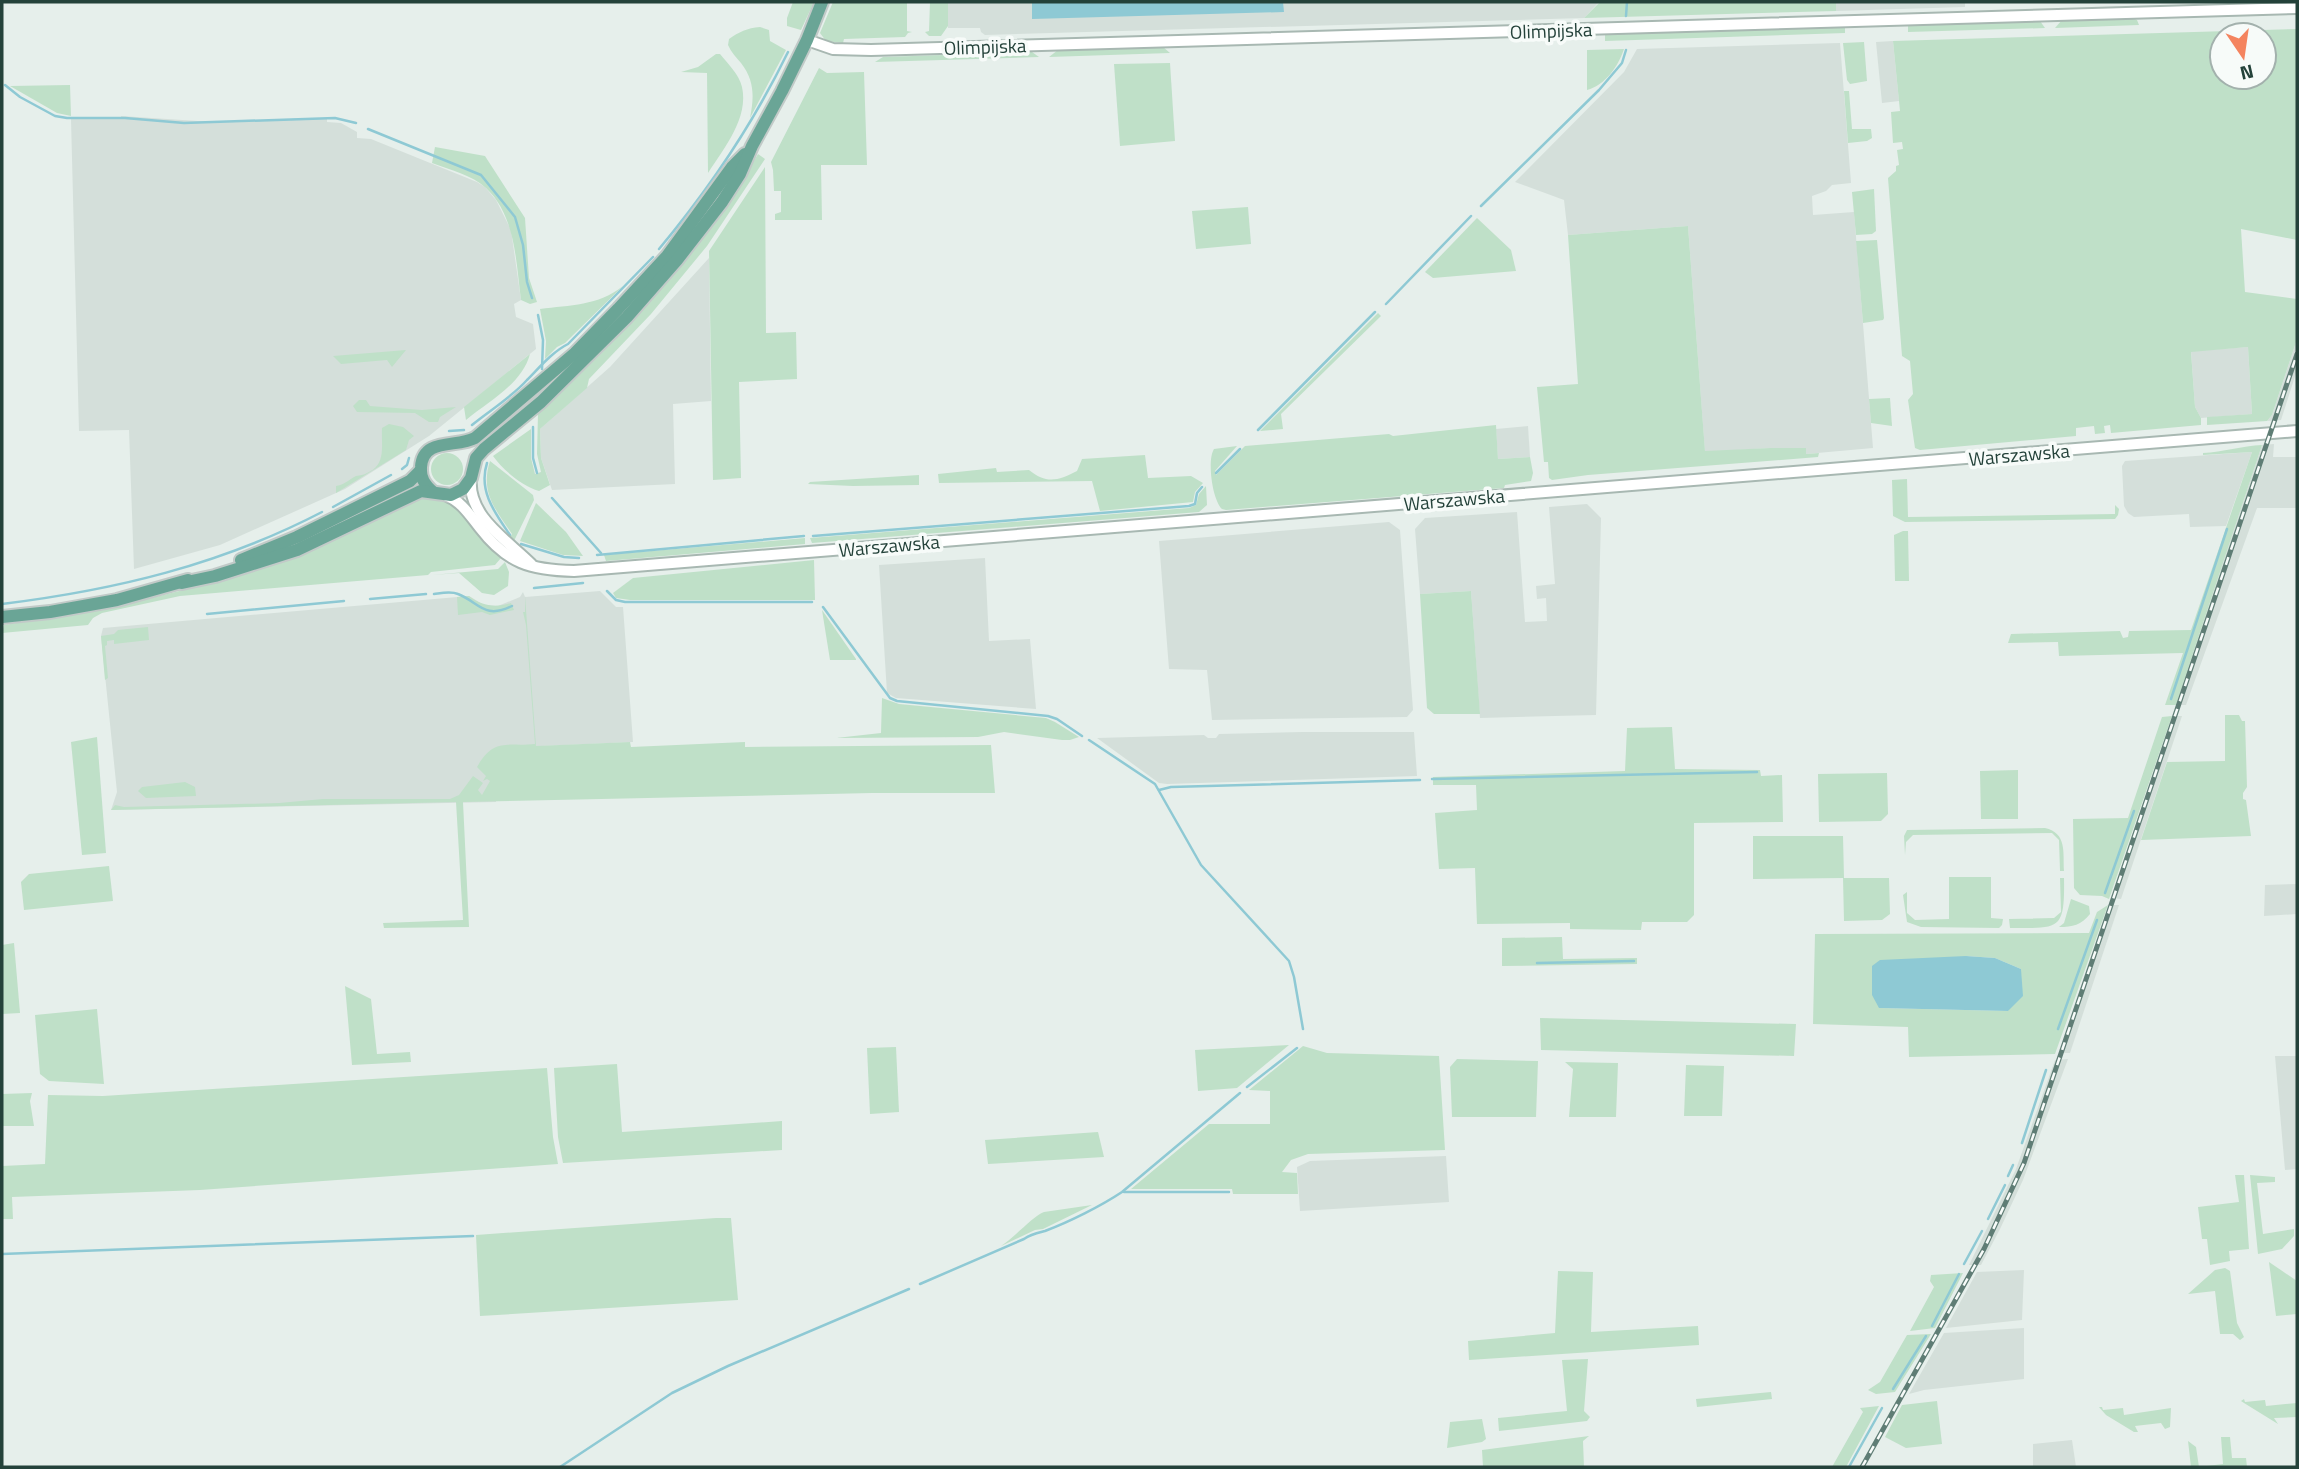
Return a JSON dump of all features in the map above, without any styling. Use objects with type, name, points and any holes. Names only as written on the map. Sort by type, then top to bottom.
[{"type":"main road","points":[[2,617],[92,605],[215,576],[297,550],[416,493],[458,492],[472,473],[484,449],[541,402],[654,288],[722,202],[740,174],[807,40],[822,2]]},
{"type":"main road","points":[[439,493],[424,482],[421,470],[424,457],[431,448],[441,444],[466,443],[475,438],[575,354],[667,256],[732,167],[752,146]]},
{"type":"main road","points":[[452,444],[468,456],[472,473]]},
{"type":"main road","points":[[182,583],[298,537],[410,481],[421,470]]},
{"type":"street","name":"Olimpijska","points":[[807,40],[833,49],[871,50],[2297,8]]},
{"type":"street","name":"Warszawska","points":[[439,493],[460,503],[506,556],[518,562],[561,571],[2297,431]]},
{"type":"street","points":[[472,473],[471,491],[482,514],[499,535],[531,565]]},
{"type":"shaded area","points":[[948,2],[1599,2],[1584,18],[985,35],[980,28],[948,28]]},
{"type":"shaded area","points":[[1836,2],[1965,2],[1965,7],[1836,11]]},
{"type":"shaded area","points":[[1893,41],[1899,101],[1882,103],[1876,42]]},
{"type":"shaded area","points":[[1840,43],[1851,183],[1832,185],[1826,191],[1812,196],[1813,215],[1854,212],[1873,448],[1806,454],[1805,448],[1705,452],[1688,226],[1568,235],[1564,200],[1515,182],[1624,72],[1637,49]]},
{"type":"shaded area","points":[[121,116],[213,122],[327,118],[327,122],[341,123],[357,132],[357,138],[371,139],[477,182],[496,200],[511,230],[521,300],[514,304],[516,317],[533,324],[536,349],[429,436],[345,489],[220,545],[134,569],[129,430],[79,431],[71,119],[121,119]]},
{"type":"shaded area","points":[[709,258],[711,401],[673,404],[675,484],[552,490],[541,458],[540,429],[610,367]]},
{"type":"shaded area","points":[[2297,339],[2297,370],[2281,420],[2267,421],[2272,415]]},
{"type":"shaded area","points":[[2248,347],[2252,414],[2201,418],[2195,407],[2191,351]]},
{"type":"shaded area","points":[[1528,426],[1530,457],[1498,459],[1496,429]]},
{"type":"shaded area","points":[[2274,444],[2273,457],[2297,457],[2297,508],[2257,508],[2186,705],[2176,705],[2262,445]]},
{"type":"shaded area","points":[[2252,452],[2226,526],[2190,527],[2189,514],[2134,517],[2124,506],[2122,466],[2125,461]]},
{"type":"shaded area","points":[[1587,504],[1601,518],[1596,715],[1480,718],[1471,591],[1420,594],[1415,529],[1425,518],[1517,512],[1525,622],[1547,621],[1546,598],[1537,599],[1536,586],[1555,584],[1549,507]]},
{"type":"shaded area","points":[[1389,522],[1400,530],[1413,710],[1407,717],[1212,720],[1207,670],[1169,669],[1159,541]]},
{"type":"shaded area","points":[[985,558],[989,641],[1030,639],[1036,709],[896,698],[887,693],[879,565]]},
{"type":"shaded area","points":[[600,591],[616,607],[623,607],[633,742],[494,748],[496,802],[111,810],[117,792],[101,636],[103,628],[469,596],[484,605],[498,606],[520,597],[523,592],[525,597]]},
{"type":"shaded area","points":[[2175,716],[2182,716],[2121,899],[2113,898]]},
{"type":"shaded area","points":[[1414,732],[1417,776],[1167,784],[1159,783],[1097,738],[1204,735],[1216,738],[1219,734]]},
{"type":"shaded area","points":[[2297,884],[2297,914],[2264,916],[2265,885]]},
{"type":"shaded area","points":[[2111,905],[2119,905],[2070,1053],[2061,1053]]},
{"type":"shaded area","points":[[2275,1056],[2297,1056],[2297,1169],[2285,1170]]},
{"type":"shaded area","points":[[2068,1059],[2023,1180],[2000,1229],[1981,1265],[1969,1265],[2016,1169],[2055,1060]]},
{"type":"shaded area","points":[[1446,1156],[1449,1202],[1300,1211],[1297,1167],[1310,1161]]},
{"type":"shaded area","points":[[2024,1270],[2022,1320],[1946,1328],[1977,1272]]},
{"type":"shaded area","points":[[2024,1328],[2024,1379],[1909,1394],[1944,1333]]},
{"type":"shaded area","points":[[2072,1440],[2076,1467],[2033,1467],[2033,1444]]},
{"type":"green space","points":[[793,2],[814,2],[801,30],[787,26]]},
{"type":"green space","points":[[833,2],[907,2],[907,31],[912,32],[905,37],[844,39],[843,43],[826,41],[820,33]]},
{"type":"green space","points":[[930,2],[948,2],[948,26],[941,36],[929,36],[925,32],[929,31]]},
{"type":"green space","points":[[1600,2],[1836,2],[1836,11],[1584,18]]},
{"type":"green space","points":[[2062,20],[2137,20],[2139,25],[2055,28]]},
{"type":"green space","points":[[2040,21],[2045,28],[1908,32],[1908,25]]},
{"type":"green space","points":[[760,27],[769,30],[770,41],[786,50],[750,118],[753,97],[751,83],[746,70],[728,45],[729,39],[736,34]]},
{"type":"green space","points":[[1845,27],[1845,33],[1605,41],[1605,34]]},
{"type":"green space","points":[[2297,29],[2297,240],[2241,229],[2245,292],[2297,299],[2297,339],[2272,415],[2267,421],[2207,425],[2207,417],[2252,414],[2248,347],[2191,352],[2195,407],[2201,418],[2201,425],[2111,433],[2110,425],[2104,426],[2105,433],[2095,434],[2094,426],[2076,428],[2076,436],[1920,450],[1915,448],[1908,400],[1913,394],[1910,361],[1902,356],[1888,178],[1899,165],[1897,150],[1903,149],[1902,142],[1893,143],[1891,112],[1900,111],[1893,41],[2208,32],[2208,91],[2278,91],[2278,30]]},
{"type":"green space","points":[[1864,42],[1867,81],[1850,84],[1847,80],[1843,43]]},
{"type":"green space","points":[[1163,47],[1170,53],[1049,57],[1058,50]]},
{"type":"green space","points":[[1624,49],[1610,74],[1600,84],[1587,90],[1587,50]]},
{"type":"green space","points":[[1032,52],[1039,57],[875,62],[883,57]]},
{"type":"green space","points":[[720,54],[736,73],[741,82],[743,99],[734,132],[708,173],[707,73],[681,72],[698,67]]},
{"type":"green space","points":[[1170,63],[1175,141],[1120,146],[1114,64]]},
{"type":"green space","points":[[819,68],[827,73],[864,72],[867,165],[821,165],[822,220],[775,220],[775,214],[781,212],[781,191],[774,191],[771,162]]},
{"type":"green space","points":[[70,85],[71,116],[57,113],[10,86]]},
{"type":"green space","points":[[1844,91],[1849,91],[1852,129],[1871,129],[1872,138],[1867,141],[1848,143]]},
{"type":"green space","points":[[435,147],[485,156],[525,218],[529,278],[537,302],[530,304],[521,300],[513,241],[496,199],[474,180],[432,163]]},
{"type":"green space","points":[[758,154],[765,159],[707,246],[651,314],[589,379],[587,388],[540,429],[541,458],[550,485],[539,491],[513,477],[493,456],[531,429],[531,458],[535,474],[541,472],[537,454],[538,413],[631,323],[658,292],[710,227]]},
{"type":"green space","points":[[765,167],[766,333],[796,332],[797,379],[739,382],[741,478],[713,480],[709,251]]},
{"type":"green space","points":[[1874,189],[1876,231],[1872,234],[1856,235],[1852,192]]},
{"type":"green space","points":[[1248,207],[1251,244],[1196,249],[1192,211]]},
{"type":"green space","points":[[1477,218],[1511,250],[1516,271],[1433,278],[1425,272]]},
{"type":"green space","points":[[1688,226],[1705,451],[1806,448],[1806,454],[1819,453],[1818,457],[1552,480],[1549,478],[1548,462],[1544,462],[1537,387],[1578,384],[1568,235]]},
{"type":"green space","points":[[1877,240],[1884,318],[1863,323],[1856,241]]},
{"type":"green space","points":[[623,286],[545,359],[546,341],[540,309],[594,301]]},
{"type":"green space","points":[[1378,313],[1381,316],[1281,414],[1283,429],[1260,431]]},
{"type":"green space","points":[[406,350],[392,367],[387,360],[341,364],[333,356]]},
{"type":"green space","points":[[530,354],[526,365],[512,383],[466,420],[464,407]]},
{"type":"green space","points":[[1890,398],[1892,426],[1871,423],[1869,399]]},
{"type":"green space","points":[[359,400],[366,400],[370,406],[422,410],[456,407],[440,417],[438,422],[429,422],[415,413],[357,412],[353,406]]},
{"type":"green space","points":[[389,424],[403,427],[414,436],[409,440],[406,450],[336,493],[336,486],[366,474],[378,465],[382,454],[382,428]]},
{"type":"green space","points":[[1496,425],[1498,459],[1530,457],[1533,473],[1531,481],[1505,485],[1504,488],[1226,510],[1218,504],[1213,489],[1211,462],[1214,449],[1237,446],[1215,471],[1216,475],[1245,446],[1389,434],[1393,436]]},
{"type":"green space","points":[[2262,445],[2176,705],[2165,705],[2183,653],[2059,656],[2058,642],[2008,643],[2011,634],[2120,631],[2123,638],[2128,637],[2129,631],[2191,630],[2252,452],[2203,453]]},
{"type":"green space","points":[[447,453],[458,458],[463,469],[458,480],[447,485],[436,480],[431,469],[436,458]]},
{"type":"green space","points":[[1145,455],[1148,478],[1191,476],[1203,483],[1195,492],[1193,502],[1100,511],[1092,481],[939,483],[938,474],[996,468],[997,472],[1029,470],[1052,480],[1077,471],[1082,459]]},
{"type":"green space","points":[[490,461],[533,495],[534,500],[513,543],[509,539],[512,534],[495,508],[488,491],[487,472]]},
{"type":"green space","points":[[919,475],[919,485],[808,484],[810,482]]},
{"type":"green space","points":[[1907,479],[1908,517],[2115,514],[2115,505],[2119,509],[2115,519],[1905,522],[1893,516],[1892,480]]},
{"type":"green space","points":[[1206,486],[1207,505],[1199,512],[812,543],[810,538],[1189,508],[1196,505],[1199,494]]},
{"type":"green space","points":[[424,497],[455,505],[501,558],[495,565],[431,572],[428,575],[180,596],[102,613],[88,625],[2,633],[4,625],[112,608],[216,581]]},
{"type":"green space","points":[[536,503],[566,532],[583,556],[563,555],[520,541]]},
{"type":"green space","points":[[1908,531],[1909,581],[1895,581],[1894,535]]},
{"type":"green space","points":[[805,538],[805,544],[606,561],[604,555]]},
{"type":"green space","points":[[814,560],[815,600],[630,600],[616,598],[613,593],[633,578]]},
{"type":"green space","points":[[505,562],[509,572],[508,586],[494,595],[482,593],[459,573],[432,575],[498,569]]},
{"type":"green space","points":[[1471,591],[1480,714],[1434,714],[1427,708],[1420,594]]},
{"type":"green space","points":[[469,596],[489,605],[511,603],[514,610],[490,615],[482,612],[458,615],[457,597]]},
{"type":"green space","points":[[525,596],[536,746],[630,742],[631,747],[745,742],[745,747],[991,745],[995,793],[463,802],[469,927],[384,928],[383,923],[463,920],[456,802],[111,810],[115,805],[124,807],[279,803],[323,799],[450,799],[459,795],[473,776],[483,783],[478,790],[482,795],[490,781],[483,781],[486,776],[477,767],[489,751],[502,745],[535,744],[523,612]]},
{"type":"green space","points":[[822,610],[856,659],[856,660],[830,660]]},
{"type":"green space","points":[[148,627],[149,640],[114,644],[114,640],[107,641],[105,646],[108,678],[105,680],[101,636],[114,634],[118,630]]},
{"type":"green space","points":[[882,698],[899,704],[1046,718],[1079,737],[1062,740],[1004,732],[978,737],[836,738],[881,733]]},
{"type":"green space","points":[[2225,715],[2239,715],[2242,721],[2245,721],[2247,787],[2243,799],[2246,800],[2251,836],[2141,840],[2167,762],[2225,761]]},
{"type":"green space","points":[[2172,716],[2109,899],[2080,895],[2074,888],[2073,819],[2128,818],[2162,717]]},
{"type":"green space","points":[[1672,727],[1675,769],[1760,770],[1761,776],[1782,775],[1783,822],[1694,823],[1694,915],[1687,922],[1642,922],[1641,930],[1570,929],[1570,923],[1477,924],[1475,868],[1439,869],[1435,813],[1477,810],[1476,785],[1433,785],[1433,777],[1625,771],[1627,728]]},
{"type":"green space","points":[[97,737],[106,853],[82,855],[71,742]]},
{"type":"green space","points":[[2018,770],[2018,819],[1981,819],[1980,771]]},
{"type":"green space","points":[[1887,773],[1888,814],[1881,821],[1819,822],[1818,774]]},
{"type":"green space","points":[[185,782],[195,787],[196,796],[146,798],[138,791],[142,787]]},
{"type":"green space","points":[[2045,828],[2057,834],[2060,839],[2064,871],[2060,871],[2059,840],[2052,833],[1913,835],[1906,842],[1905,855],[1904,836],[1907,830]]},
{"type":"green space","points":[[1753,836],[1843,836],[1844,878],[1889,878],[1890,914],[1882,920],[1844,921],[1843,878],[1753,879]]},
{"type":"green space","points":[[109,866],[113,901],[24,910],[21,882],[29,874]]},
{"type":"green space","points":[[1949,877],[1991,877],[1991,918],[2003,919],[2002,925],[1999,928],[1921,927],[1907,922],[1903,895],[1907,892],[1907,913],[1915,920],[1949,919]]},
{"type":"green space","points":[[2060,878],[2064,878],[2063,909],[2056,923],[2039,928],[2010,928],[2009,919],[2054,918],[2061,912]]},
{"type":"green space","points":[[2071,899],[2089,906],[2090,914],[2076,925],[2059,927],[2064,923]]},
{"type":"green space","points":[[2108,905],[2055,1054],[1909,1057],[1908,1027],[1813,1024],[1815,934],[2089,933],[2097,912]],"holes":[[[1966,956],[1995,958],[2021,969],[2008,1011],[1879,1008]]]},
{"type":"green space","points":[[1562,937],[1563,959],[1637,958],[1637,964],[1502,966],[1502,938]]},
{"type":"green space","points":[[14,943],[20,1013],[2,1014],[2,945]]},
{"type":"green space","points":[[345,986],[371,999],[377,1054],[410,1052],[411,1062],[352,1065]]},
{"type":"green space","points":[[97,1009],[104,1084],[49,1081],[40,1074],[35,1015]]},
{"type":"green space","points":[[1540,1018],[1796,1024],[1794,1056],[1541,1050]]},
{"type":"green space","points":[[1289,1045],[1237,1088],[1198,1091],[1195,1050]]},
{"type":"green space","points":[[1303,1046],[1327,1053],[1439,1056],[1445,1150],[1308,1154],[1291,1160],[1282,1172],[1297,1173],[1298,1194],[1233,1194],[1232,1189],[1131,1189],[1209,1124],[1270,1124],[1270,1091],[1249,1090]]},
{"type":"green space","points":[[896,1047],[899,1112],[870,1114],[867,1048]]},
{"type":"green space","points":[[1457,1059],[1538,1061],[1536,1117],[1452,1117],[1450,1067]]},
{"type":"green space","points":[[1565,1062],[1618,1063],[1616,1117],[1569,1117],[1573,1069]]},
{"type":"green space","points":[[617,1064],[622,1132],[782,1121],[782,1150],[563,1163],[558,1137],[554,1068]]},
{"type":"green space","points":[[1686,1065],[1724,1066],[1722,1116],[1684,1116]]},
{"type":"green space","points":[[547,1068],[558,1164],[200,1190],[12,1197],[13,1219],[2,1219],[2,1166],[45,1164],[48,1095],[103,1096]]},
{"type":"green space","points":[[32,1093],[30,1101],[34,1126],[2,1126],[2,1094]]},
{"type":"green space","points":[[1098,1132],[1104,1157],[988,1164],[985,1140]]},
{"type":"green space","points":[[2235,1175],[2244,1175],[2249,1249],[2229,1251],[2230,1261],[2210,1265],[2207,1239],[2202,1239],[2198,1207],[2239,1202]]},
{"type":"green space","points":[[2250,1175],[2275,1177],[2275,1182],[2257,1183],[2263,1234],[2294,1229],[2294,1236],[2282,1249],[2258,1254]]},
{"type":"green space","points":[[1092,1205],[1043,1229],[1001,1246],[1044,1212]]},
{"type":"green space","points":[[731,1218],[738,1300],[480,1316],[476,1235]]},
{"type":"green space","points":[[2269,1262],[2297,1281],[2297,1314],[2276,1316]]},
{"type":"green space","points":[[2225,1268],[2230,1271],[2237,1323],[2244,1337],[2240,1340],[2233,1334],[2220,1334],[2215,1291],[2188,1294],[2215,1270]]},
{"type":"green space","points":[[1558,1271],[1593,1272],[1591,1332],[1698,1326],[1699,1345],[1469,1360],[1468,1341],[1555,1333]]},
{"type":"green space","points":[[1963,1273],[1935,1328],[1910,1331],[1934,1287],[1930,1281],[1931,1275]]},
{"type":"green space","points":[[1931,1334],[1895,1392],[1876,1394],[1868,1390],[1880,1382],[1907,1335]]},
{"type":"green space","points":[[1588,1359],[1584,1411],[1590,1417],[1587,1421],[1499,1431],[1498,1418],[1567,1411],[1562,1360]]},
{"type":"green space","points":[[1771,1392],[1772,1399],[1697,1407],[1696,1399]]},
{"type":"green space","points":[[2244,1399],[2245,1402],[2265,1400],[2266,1406],[2297,1403],[2297,1417],[2274,1418],[2278,1424],[2241,1401]]},
{"type":"green space","points":[[1937,1401],[1942,1444],[1906,1448],[1885,1437],[1902,1405]]},
{"type":"green space","points":[[1879,1406],[1846,1467],[1832,1467],[1863,1412],[1860,1408]]},
{"type":"green space","points":[[2099,1407],[2103,1410],[2123,1408],[2124,1415],[2171,1408],[2170,1427],[2165,1429],[2161,1423],[2135,1426],[2138,1432],[2134,1432],[2106,1415]]},
{"type":"green space","points":[[1482,1419],[1486,1439],[1447,1448],[1450,1422]]},
{"type":"green space","points":[[1589,1436],[1583,1441],[1584,1467],[1483,1467],[1482,1450]]},
{"type":"green space","points":[[2221,1437],[2230,1437],[2232,1458],[2246,1458],[2247,1467],[2199,1467],[2223,1464]]},
{"type":"green space","points":[[2188,1441],[2196,1447],[2199,1467],[2191,1467]]},
{"type":"water","points":[[1032,2],[1283,2],[1284,12],[1032,19]]},
{"type":"water","points":[[1966,956],[1995,958],[2021,969],[2023,996],[2008,1011],[1879,1008],[1872,995],[1872,966],[1880,960]]},
{"type":"waterway","points":[[1626,16],[1627,2]]},
{"type":"waterway","points":[[1481,206],[1599,90],[1622,63],[1626,50]]},
{"type":"waterway","points":[[659,249],[730,155],[788,52]]},
{"type":"waterway","points":[[5,85],[20,97],[55,116],[67,118],[125,118],[184,123],[335,118],[356,123]]},
{"type":"waterway","points":[[368,129],[481,175],[515,217],[532,298]]},
{"type":"waterway","points":[[1386,304],[1471,216]]},
{"type":"waterway","points":[[472,425],[568,344],[653,257]]},
{"type":"waterway","points":[[1258,430],[1375,312]]},
{"type":"waterway","points":[[538,315],[543,340],[542,369]]},
{"type":"waterway","points":[[533,427],[533,458],[537,473]]},
{"type":"waterway","points":[[449,431],[464,430]]},
{"type":"waterway","points":[[1216,473],[1240,449]]},
{"type":"waterway","points":[[402,469],[409,458]]},
{"type":"waterway","points":[[487,463],[486,492],[510,535]]},
{"type":"waterway","points":[[333,507],[391,475]]},
{"type":"waterway","points":[[813,536],[1189,506],[1195,504],[1197,493],[1202,487]]},
{"type":"waterway","points":[[552,498],[601,553]]},
{"type":"waterway","points":[[2,604],[85,591],[166,573],[245,547],[322,512]]},
{"type":"waterway","points":[[2171,699],[2227,529]]},
{"type":"waterway","points":[[597,555],[804,536]]},
{"type":"waterway","points":[[521,544],[564,557],[579,558]]},
{"type":"waterway","points":[[534,588],[583,583]]},
{"type":"waterway","points":[[607,591],[616,600],[625,602],[812,602]]},
{"type":"waterway","points":[[434,594],[455,593],[488,610],[503,610],[512,606]]},
{"type":"waterway","points":[[370,599],[426,594]]},
{"type":"waterway","points":[[207,614],[344,601]]},
{"type":"waterway","points":[[823,607],[890,698],[897,701],[1048,716],[1082,736]]},
{"type":"waterway","points":[[1089,740],[1155,784],[1201,865],[1289,961],[1303,1029]]},
{"type":"waterway","points":[[1432,779],[1757,772]]},
{"type":"waterway","points":[[1159,790],[1171,787],[1420,780]]},
{"type":"waterway","points":[[2105,893],[2134,811]]},
{"type":"waterway","points":[[2058,1029],[2097,920]]},
{"type":"waterway","points":[[1537,963],[1634,961]]},
{"type":"waterway","points":[[1247,1087],[1297,1048]]},
{"type":"waterway","points":[[2022,1143],[2046,1070]]},
{"type":"waterway","points":[[920,1284],[1064,1223],[1114,1197],[1240,1093]]},
{"type":"waterway","points":[[2008,1176],[2013,1165]]},
{"type":"waterway","points":[[1988,1219],[2005,1185]]},
{"type":"waterway","points":[[1124,1192],[1229,1192]]},
{"type":"waterway","points":[[1964,1264],[1982,1231]]},
{"type":"waterway","points":[[2,1254],[473,1236]]},
{"type":"waterway","points":[[1932,1326],[1959,1274]]},
{"type":"waterway","points":[[560,1467],[672,1393],[728,1366],[909,1289]]},
{"type":"waterway","points":[[1893,1389],[1926,1336]]},
{"type":"waterway","points":[[1849,1467],[1882,1408]]},
{"type":"railway","points":[[1862,1467],[1984,1249],[2024,1163],[2297,354]]}]
